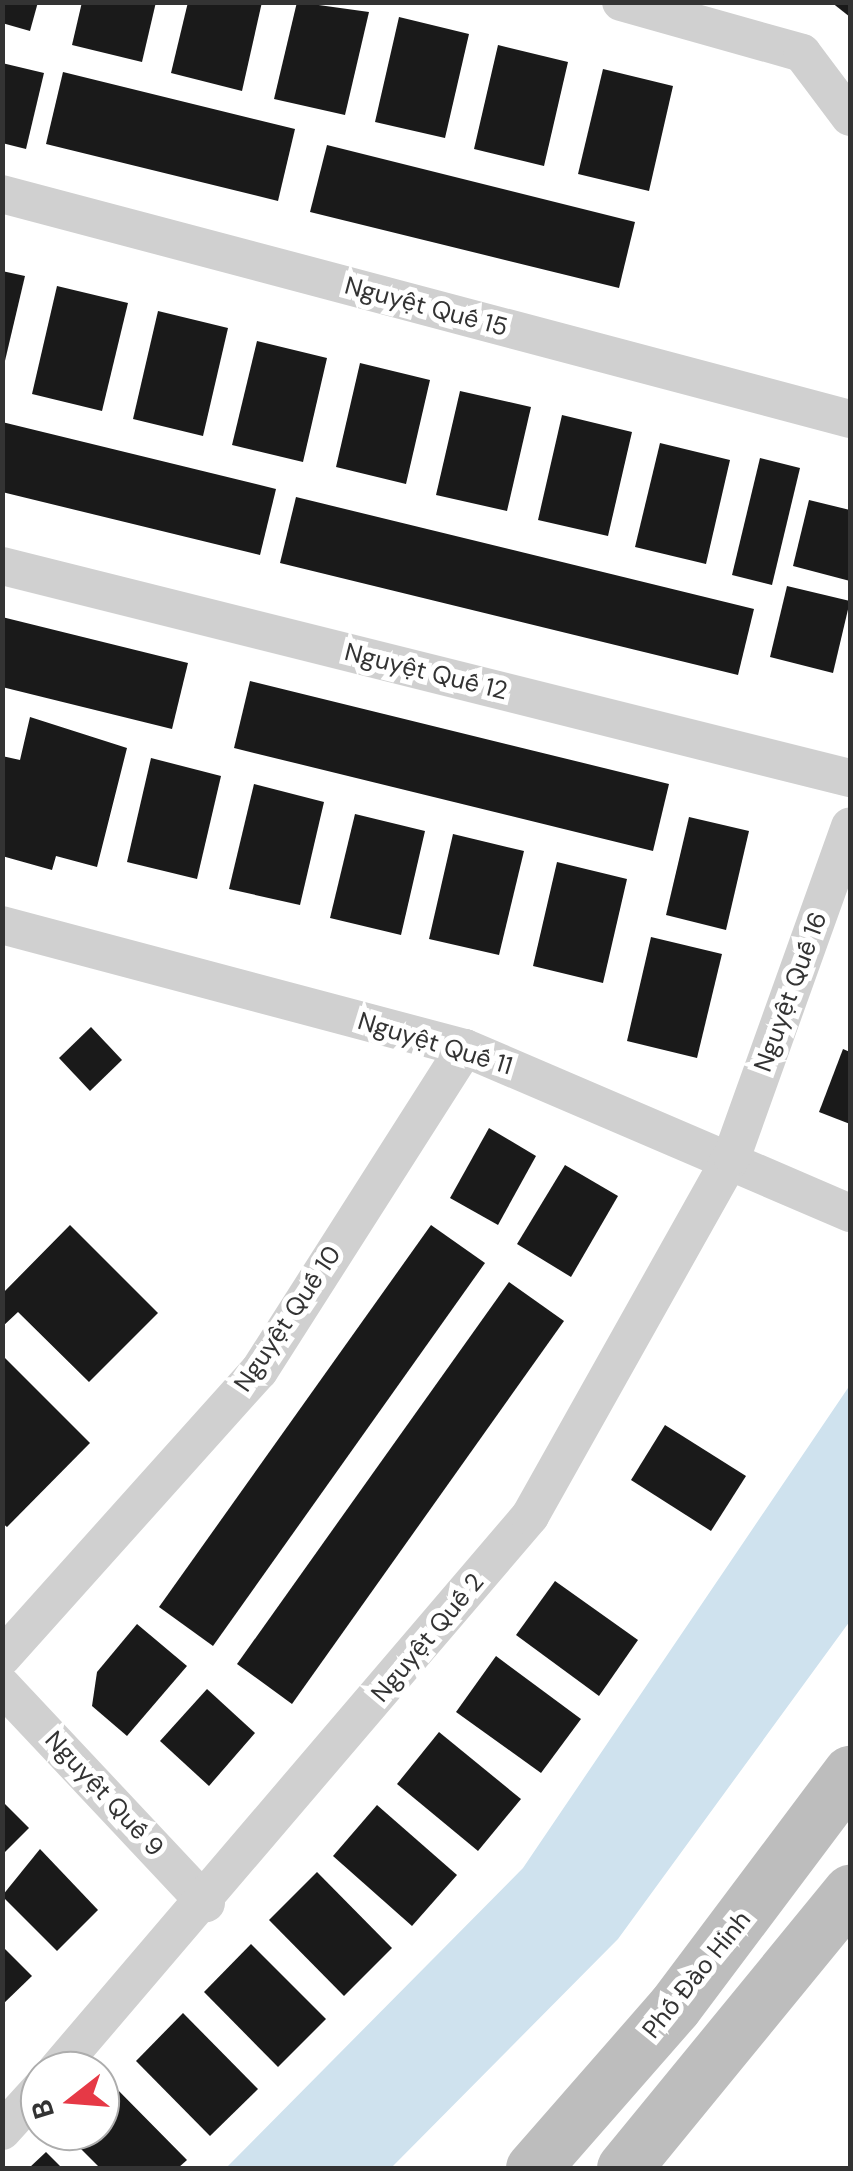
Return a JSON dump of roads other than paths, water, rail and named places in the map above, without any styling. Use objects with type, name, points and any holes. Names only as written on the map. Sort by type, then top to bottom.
[{"type":"street","points":[[621,2],[802,53],[850,117]]},
{"type":"street","name":"Nguyệt Quế 15","points":[[2,194],[850,419]]},
{"type":"street","name":"Nguyệt Quế 12","points":[[2,566],[850,778]]},
{"type":"street","name":"Nguyệt Quế 16","points":[[732,1156],[850,827]]},
{"type":"street","name":"Nguyệt Quế 11","points":[[2,926],[465,1048],[732,1156],[850,1213]]},
{"type":"street","name":"Nguyệt Quế 10","points":[[2,1657],[259,1370],[465,1048]]},
{"type":"street","name":"Nguyệt Quế 2","points":[[74,2051],[206,1902],[530,1516],[732,1156]]},
{"type":"street","name":"Nguyệt Quế 9","points":[[2,1686],[206,1902]]},
{"type":"street","name":"Phố Đào Hinh","points":[[533,2168],[674,2007],[850,1773]]},
{"type":"street","points":[[624,2168],[850,1892]]},
{"type":"street","points":[[2,2131],[20,2111]]},
{"type":"water","points":[[850,1385],[850,1621],[618,1939],[391,2168],[226,2168],[523,1868]]}]
